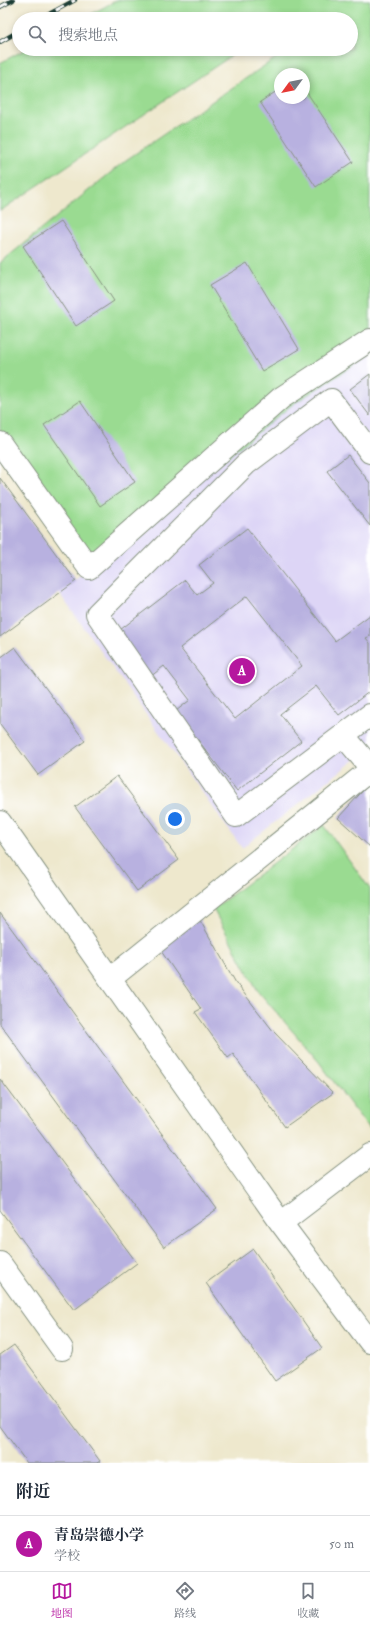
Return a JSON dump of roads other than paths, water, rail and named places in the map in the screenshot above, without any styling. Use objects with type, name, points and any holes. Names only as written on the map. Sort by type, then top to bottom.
[{"type":"street","points":[[0,443],[89,568],[281,398],[370,340]]},
{"type":"street","points":[[370,452],[331,400],[246,464],[97,614],[236,816],[370,715]]},
{"type":"street","points":[[110,979],[370,769],[344,736]]},
{"type":"street","points":[[0,822],[281,1223],[370,1342]]},
{"type":"street","points":[[281,1223],[370,1155]]},
{"type":"street","points":[[0,1263],[62,1349]]},
{"type":"railway","points":[[0,7],[13,0]]},
{"type":"railway","points":[[53,12],[75,0]]},
{"type":"railway","points":[[0,42],[12,35]]},
{"type":"place","name":"青岛崇德小学","points":[[242,671]]}]
